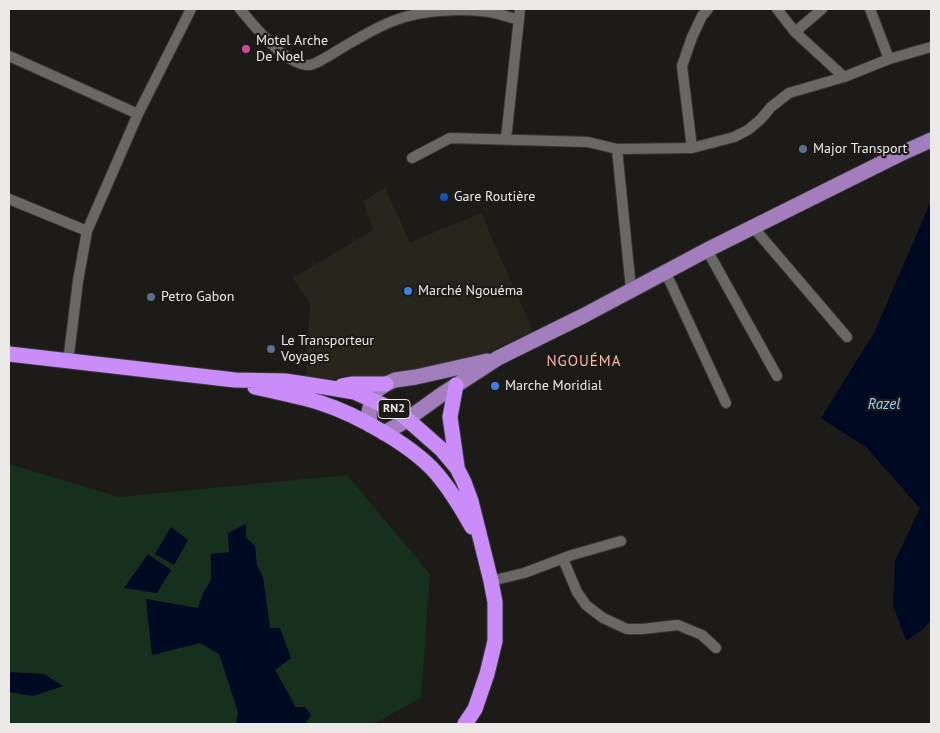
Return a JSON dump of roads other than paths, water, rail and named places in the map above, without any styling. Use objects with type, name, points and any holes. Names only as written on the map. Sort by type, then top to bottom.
[{"type":"highway","name":"RN2","points":[[9,354],[235,380],[286,381],[331,388],[354,392],[372,399],[399,412],[408,419],[441,449],[457,468],[471,501],[492,581],[495,602],[494,641],[484,683],[475,708],[465,724]]},
{"type":"highway","name":"RN2","points":[[235,380],[318,402],[350,415],[384,433],[420,457],[441,478],[481,542]]},
{"type":"highway","points":[[331,388],[353,384],[386,384]]},
{"type":"highway","points":[[456,386],[450,417],[457,468]]},
{"type":"main road","points":[[384,433],[498,358],[583,316],[707,250],[931,140]]},
{"type":"main road","points":[[370,425],[369,412],[372,399],[377,390],[386,384],[395,380],[498,358]]},
{"type":"street","points":[[68,362],[78,281],[87,232],[138,114],[191,9]]},
{"type":"street","points":[[240,9],[254,26],[282,53],[298,63],[310,65],[396,19],[425,13],[458,11],[488,12],[519,20]]},
{"type":"street","points":[[506,139],[520,9]]},
{"type":"street","points":[[692,148],[682,66],[692,37],[702,16],[708,9]]},
{"type":"street","points":[[778,9],[795,32],[844,76]]},
{"type":"street","points":[[795,32],[822,9]]},
{"type":"street","points":[[870,9],[889,59]]},
{"type":"street","points":[[412,158],[450,138],[588,142],[617,149],[692,148],[734,137],[748,130],[771,107],[789,93],[844,76],[889,59],[931,47]]},
{"type":"street","points":[[9,56],[138,114]]},
{"type":"street","points":[[617,149],[631,290]]},
{"type":"street","points":[[9,200],[87,232]]},
{"type":"street","points":[[753,227],[847,337]]},
{"type":"street","points":[[707,250],[777,376]]},
{"type":"street","points":[[666,271],[726,403]]},
{"type":"street","points":[[492,581],[524,573],[621,541]]},
{"type":"street","points":[[563,559],[577,592],[586,605],[603,618],[627,629],[678,625],[702,635],[716,648]]},
{"type":"water","name":"Razel","points":[[931,201],[931,620],[923,629],[906,641],[893,605],[895,561],[920,508],[867,448],[821,418],[874,333]]},
{"type":"water","points":[[246,524],[246,537],[255,546],[257,565],[263,577],[270,628],[280,628],[291,658],[275,670],[296,707],[305,707],[311,715],[305,724],[236,724],[238,712],[219,654],[200,643],[152,655],[146,599],[198,608],[203,593],[211,580],[211,554],[229,552],[228,533]]},
{"type":"water","points":[[171,527],[188,540],[174,565],[155,554]]},
{"type":"water","points":[[148,554],[171,570],[157,593],[124,588]]},
{"type":"water","points":[[9,672],[44,674],[63,686],[33,696],[9,692]]},
{"type":"place","name":"Motel Arche De Noel","points":[[246,49]]},
{"type":"place","name":"Major Transport","points":[[803,149]]},
{"type":"place","name":"Gare Routière","points":[[444,197]]},
{"type":"place","name":"Marché Ngouéma","points":[[408,291]]},
{"type":"place","name":"Petro Gabon","points":[[151,297]]},
{"type":"place","name":"Le Transporteur Voyages","points":[[271,349]]},
{"type":"place","name":"Marche Moridial","points":[[495,386]]},
{"type":"district","name":"NGOUÉMA","points":[[584,362]]}]
